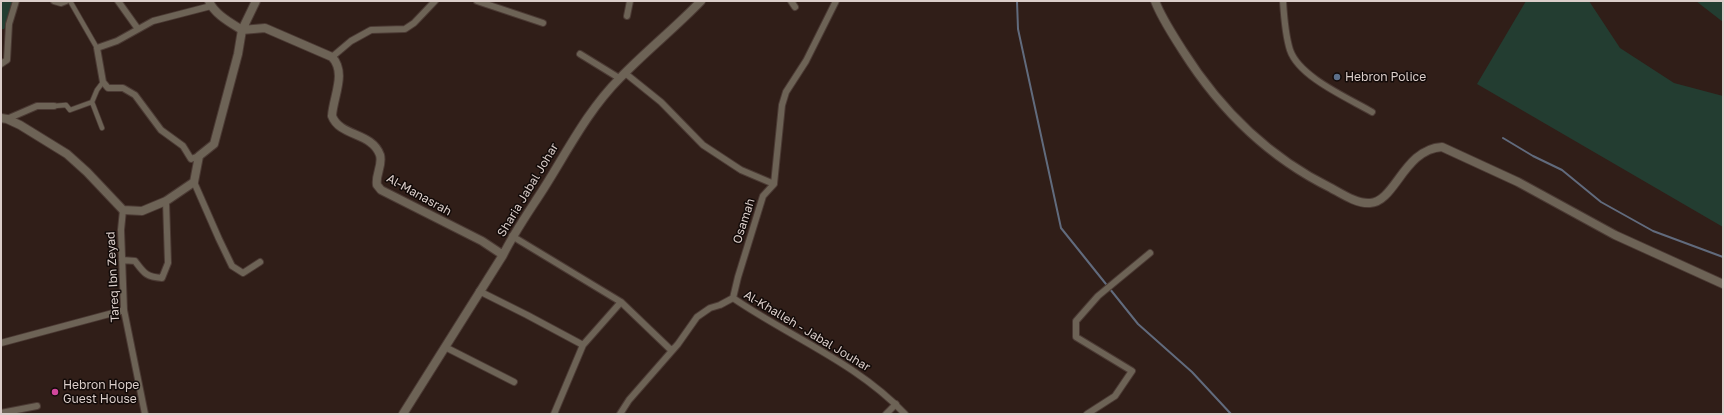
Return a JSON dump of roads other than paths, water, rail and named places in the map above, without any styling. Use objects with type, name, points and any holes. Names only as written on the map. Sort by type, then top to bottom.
[{"type":"street","points":[[1,64],[7,60],[9,24],[16,1]]},
{"type":"street","points":[[54,1],[61,3],[66,1]]},
{"type":"street","points":[[70,1],[97,48],[104,82],[108,88],[123,88],[135,95],[161,130],[183,146],[191,159],[199,156],[214,144],[238,54],[242,30],[256,1]]},
{"type":"street","points":[[118,1],[138,29]]},
{"type":"street","points":[[97,48],[117,41],[154,21],[210,4],[223,17],[242,30],[265,28],[332,57],[351,41],[371,30],[405,28],[414,23],[435,1]]},
{"type":"street","points":[[477,1],[543,23]]},
{"type":"street","points":[[627,16],[630,1]]},
{"type":"street","name":"Sharia Jabal Johar","points":[[403,414],[503,255],[512,236],[544,188],[590,113],[622,76],[676,27],[701,1]]},
{"type":"street","points":[[790,1],[796,7]]},
{"type":"street","points":[[580,54],[622,76],[661,102],[703,145],[741,170],[774,184],[782,106],[786,92],[806,61],[836,1]]},
{"type":"street","points":[[1155,1],[1172,34],[1192,64],[1225,107],[1255,138],[1290,165],[1348,197],[1361,202],[1377,202],[1387,194],[1412,162],[1420,155],[1434,148],[1442,147],[1518,182],[1615,235],[1723,284]]},
{"type":"street","points":[[1283,1],[1287,38],[1290,51],[1295,61],[1331,89],[1372,112]]},
{"type":"street","name":"Al-Manasrah","points":[[332,57],[336,62],[338,70],[338,89],[332,116],[336,123],[370,140],[376,147],[380,155],[381,162],[377,176],[377,186],[381,190],[482,241],[503,255]]},
{"type":"street","points":[[102,128],[92,102],[97,90],[104,82]]},
{"type":"street","points":[[4,118],[37,106],[66,105],[70,110],[92,102]]},
{"type":"street","points":[[4,118],[67,154],[87,172],[123,210],[142,211],[166,200],[194,182]]},
{"type":"street","points":[[199,156],[194,182],[232,266],[243,273],[260,262]]},
{"type":"street","name":"Osamah","points":[[733,298],[738,276],[763,196],[774,184]]},
{"type":"street","points":[[122,260],[135,261],[145,274],[151,278],[162,278],[168,263],[166,200]]},
{"type":"street","name":"Tareq Ibn Zeyad","points":[[123,210],[121,230],[124,310],[145,414]]},
{"type":"street","points":[[512,236],[621,302],[671,350],[678,344]]},
{"type":"street","points":[[1087,414],[1115,396],[1132,371],[1076,337],[1076,321],[1098,296],[1150,253]]},
{"type":"street","points":[[479,291],[583,345]]},
{"type":"street","points":[[620,414],[629,400],[678,344],[701,313],[733,298]]},
{"type":"street","name":"Al-Khalleh - Jabal Jouhar","points":[[733,298],[844,364],[896,404],[905,414]]},
{"type":"street","points":[[554,414],[583,345],[621,302]]},
{"type":"street","points":[[1,343],[124,310]]},
{"type":"street","points":[[445,347],[514,382]]},
{"type":"street","points":[[886,414],[896,404]]},
{"type":"street","points":[[1,414],[37,406]]},
{"type":"waterway","points":[[1017,1],[1018,29],[1061,228],[1138,324],[1192,372],[1231,414]]},
{"type":"waterway","points":[[1503,138],[1533,156],[1562,170],[1601,202],[1653,231],[1723,257]]},
{"type":"place","name":"Hebron Police","points":[[1337,77]]},
{"type":"place","name":"Hebron Hope Guest House","points":[[55,392]]}]
